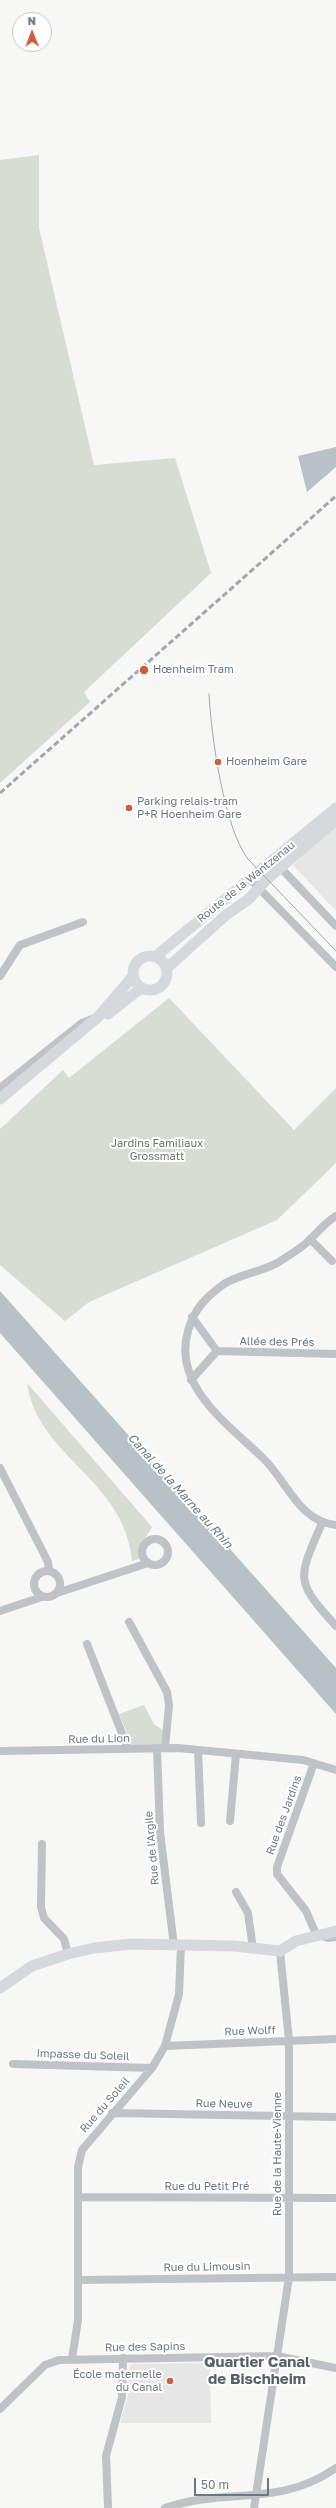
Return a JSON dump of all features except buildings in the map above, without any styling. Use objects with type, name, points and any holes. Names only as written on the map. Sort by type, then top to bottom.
[{"type":"main road","name":"Route de la Wantzenau","points":[[0,1099],[98,1017],[133,976],[136,961],[145,956],[156,956],[336,808]]},
{"type":"main road","name":"Route de la Wantzenau","points":[[98,1017],[110,1013],[141,988],[152,990],[162,985],[166,980],[167,968],[226,915],[249,899],[280,868],[336,820]]},
{"type":"main road","points":[[156,956],[165,963],[167,968]]},
{"type":"main road","points":[[133,976],[141,988]]},
{"type":"main road","points":[[0,1988],[32,1966],[68,1954],[132,1944],[234,1946],[254,1949],[280,1950],[296,1941],[316,1934],[336,1931]]},
{"type":"street","points":[[274,859],[280,868],[336,926]]},
{"type":"street","points":[[249,878],[336,967]]},
{"type":"street","points":[[0,976],[20,945],[83,922]]},
{"type":"street","name":"Route de la Wantzenau","points":[[0,1088],[82,1023],[98,1017]]},
{"type":"street","points":[[336,1216],[310,1239],[276,1263],[226,1283],[203,1300],[192,1317],[185,1342],[186,1367],[191,1380],[208,1405],[268,1463],[293,1498],[322,1523],[336,1524]]},
{"type":"street","points":[[310,1239],[332,1261]]},
{"type":"street","points":[[191,1380],[217,1351],[192,1317]]},
{"type":"street","name":"Allée des Prés","points":[[217,1351],[336,1354]]},
{"type":"street","points":[[0,1468],[48,1562],[49,1571]]},
{"type":"street","points":[[322,1523],[306,1561],[303,1578],[310,1597],[336,1626]]},
{"type":"street","points":[[0,1611],[42,1597],[50,1597],[57,1593],[148,1563]]},
{"type":"street","points":[[42,1597],[35,1591],[34,1579],[40,1572],[49,1571],[56,1574],[60,1580],[57,1593]]},
{"type":"street","name":"Rue de l'Argile","points":[[129,1622],[167,1692],[169,1705],[161,1748],[160,1832],[171,1919],[177,1946]]},
{"type":"street","points":[[87,1644],[128,1749]]},
{"type":"street","name":"Rue du Lion","points":[[0,1751],[161,1748],[198,1750],[314,1763],[336,1770]]},
{"type":"street","points":[[198,1750],[201,1823]]},
{"type":"street","points":[[230,1821],[236,1754]]},
{"type":"street","name":"Rue des Jardins","points":[[314,1763],[277,1867],[277,1874],[306,1911],[316,1934]]},
{"type":"street","points":[[42,1844],[41,1907],[44,1918],[64,1939],[68,1954]]},
{"type":"street","points":[[236,1892],[248,1913],[254,1949]]},
{"type":"street","points":[[316,1934],[328,1938],[336,1937]]},
{"type":"street","name":"Rue du Soleil","points":[[72,2359],[78,2320],[78,2166],[82,2150],[112,2113],[152,2068],[165,2046],[179,1994],[177,1946]]},
{"type":"street","name":"Rue de la Haute-Vienne","points":[[254,2508],[289,2277],[289,2041],[280,1950]]},
{"type":"street","name":"Rue Wolff","points":[[165,2046],[336,2039]]},
{"type":"street","name":"Impasse du Soleil","points":[[14,2064],[152,2068]]},
{"type":"street","name":"Rue Neuve","points":[[112,2113],[336,2117]]},
{"type":"street","name":"Rue du Petit Pré","points":[[78,2197],[336,2198]]},
{"type":"street","name":"Rue du Limousin","points":[[78,2280],[336,2277]]},
{"type":"street","name":"Rue des Sapins","points":[[0,2409],[45,2365],[59,2360],[277,2356],[336,2368]]},
{"type":"street","points":[[108,2508],[106,2456],[122,2397],[123,2358]]},
{"type":"street","points":[[165,2508],[196,2500],[278,2496],[300,2490],[336,2468]]},
{"type":"shaded area","points":[[336,447],[336,467],[307,492],[298,456]]},
{"type":"shaded area","points":[[336,825],[336,911],[293,865]]},
{"type":"shaded area","points":[[0,1291],[336,1668],[336,1714],[0,1333]]},
{"type":"shaded area","name":"École maternelle du Canal","points":[[210,2363],[211,2423],[120,2423],[128,2396],[129,2367],[133,2364]]},
{"type":"green space","points":[[39,155],[39,228],[94,465],[175,458],[211,573],[84,692],[90,702],[0,783],[0,160]]},
{"type":"green space","name":"Jardins Familiaux Grossmatt","points":[[169,998],[294,1130],[336,1088],[336,1163],[277,1220],[89,1302],[65,1321],[0,1265],[0,1129],[63,1070],[69,1078]]},
{"type":"green space","points":[[27,1383],[152,1527],[139,1548],[139,1559],[132,1561],[126,1533],[114,1509],[98,1488],[47,1430],[34,1409]]},
{"type":"green space","points":[[144,1705],[154,1724],[163,1730],[162,1745],[132,1746],[119,1714]]},
{"type":"tram line","points":[[209,694],[210,712],[220,780],[232,826],[240,845],[248,859],[336,951]]},
{"type":"railway","points":[[0,793],[336,496]]},
{"type":"place","name":"Hœnheim Tram","points":[[144,670]]},
{"type":"place","name":"Hoenheim Gare","points":[[218,762]]},
{"type":"place","name":"Parking relais-tram P+R Hoenheim Gare","points":[[129,808]]},
{"type":"place","name":"École maternelle du Canal","points":[[170,2381]]},
{"type":"district","name":"Quartier Canal de Bischheim","points":[[257,2370]]},
{"type":"water label","name":"Canal de la Marne au Rhin","points":[[180,1491]]}]
